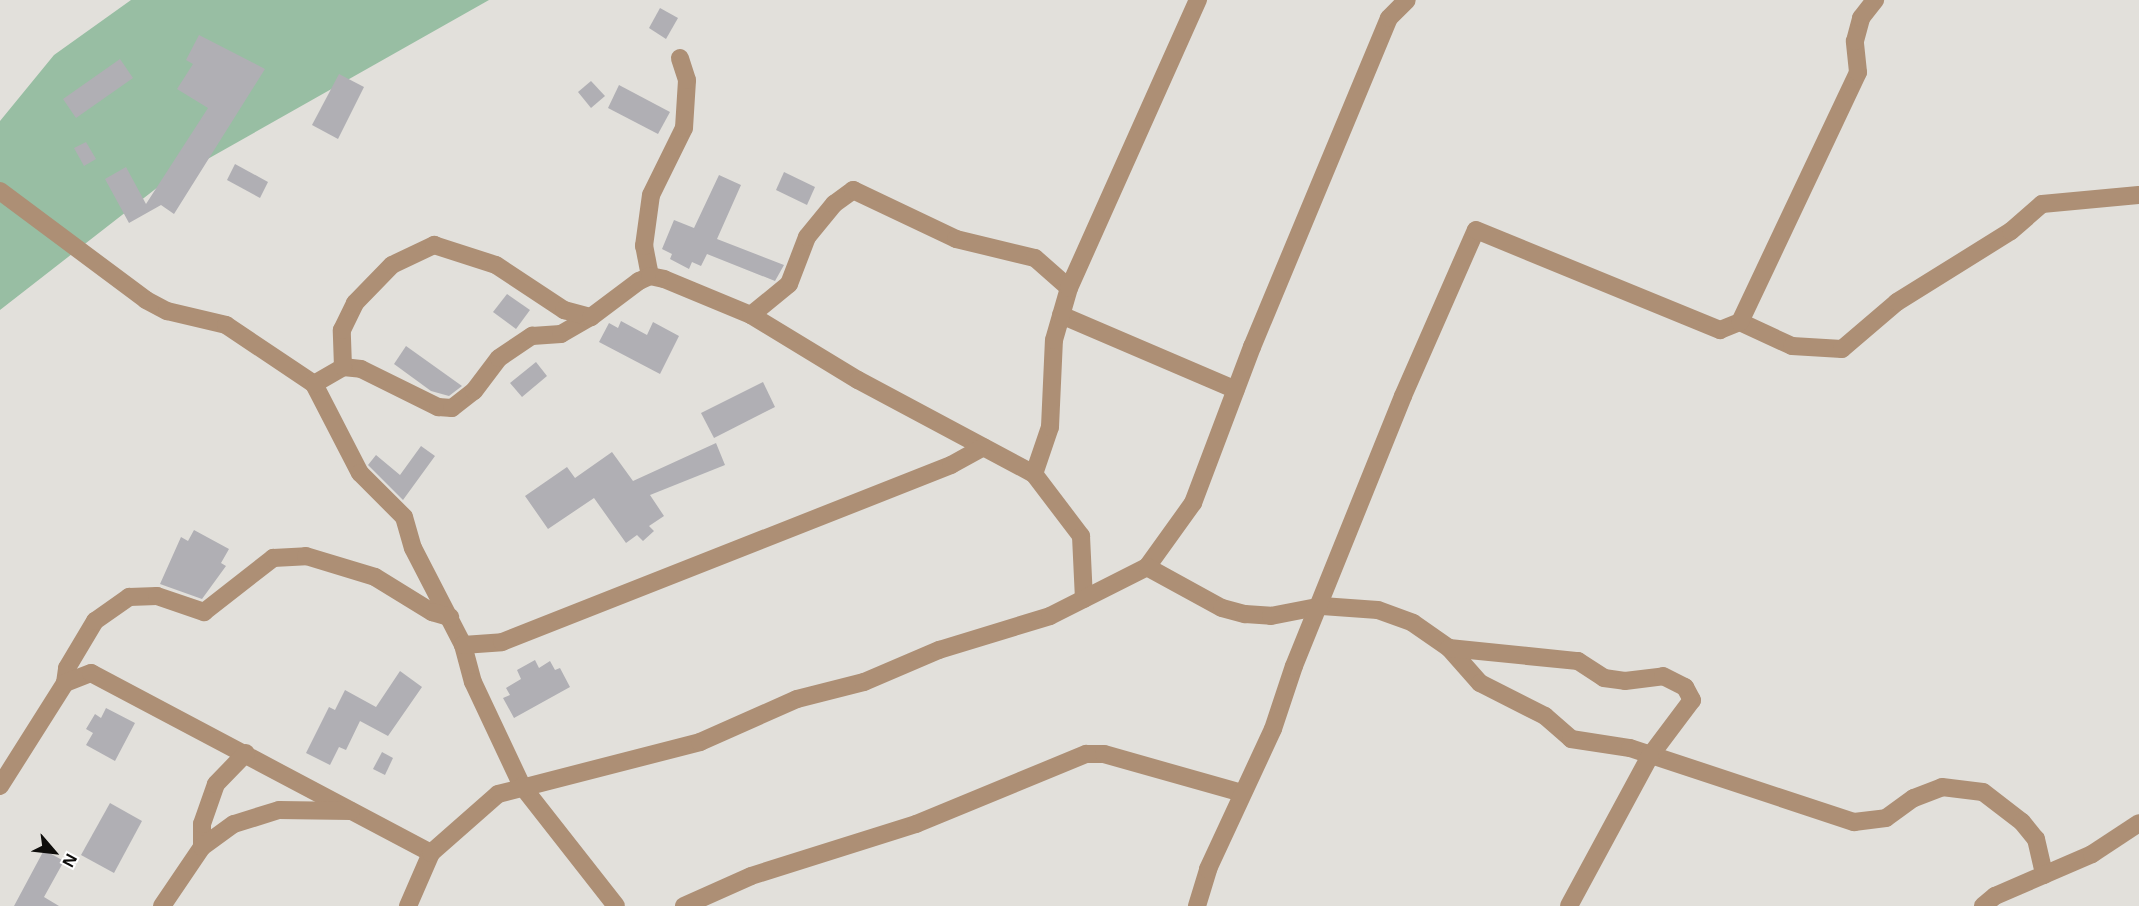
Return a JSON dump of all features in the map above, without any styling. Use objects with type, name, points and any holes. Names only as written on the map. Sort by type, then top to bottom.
[{"type":"street","points":[[1035,474],[1050,427],[1054,340],[1069,288],[1198,0]]},
{"type":"street","points":[[408,906],[431,853],[474,811],[498,794],[700,742],[796,699],[864,682],[939,650],[1050,616],[1147,567],[1193,503],[1236,390],[1389,18],[1407,0]]},
{"type":"street","points":[[1197,906],[1242,793],[1322,606],[1403,396],[1476,231],[1720,330],[1740,322],[1858,72],[1855,40],[1861,18],[1875,0]]},
{"type":"street","points":[[651,276],[645,246],[651,195],[684,128],[687,80],[680,57]]},
{"type":"street","points":[[751,315],[789,284],[807,237],[834,204],[854,190],[956,239],[1035,258],[1069,288]]},
{"type":"street","points":[[0,191],[147,300],[168,311],[226,325],[314,384],[360,473],[404,517],[413,548],[463,645],[473,682],[522,786],[616,906]]},
{"type":"street","points":[[1740,322],[1792,346],[1842,349],[1897,302],[2011,231],[2042,204],[2139,195]]},
{"type":"street","points":[[343,367],[342,330],[355,303],[392,265],[434,245],[496,265],[564,310],[591,317]]},
{"type":"street","points":[[651,276],[751,315],[983,447],[1035,474],[1081,536],[1084,599]]},
{"type":"street","points":[[314,384],[343,367],[361,369],[438,407],[452,408],[474,391],[499,358],[532,336],[561,334],[591,317],[651,276]]},
{"type":"street","points":[[1061,315],[1236,390]]},
{"type":"street","points":[[463,645],[502,642],[663,575],[951,465],[983,447]]},
{"type":"street","points":[[0,786],[65,683],[68,668],[95,621],[129,597],[157,596],[204,612],[273,558],[306,556],[375,577],[432,612],[450,617]]},
{"type":"street","points":[[1147,567],[1222,608],[1245,614],[1271,616],[1322,606],[1378,609],[1413,623],[1449,648],[1480,683],[1545,716],[1571,739],[1592,739],[1650,756],[1854,822],[1886,818],[1914,798],[1942,787],[1983,792],[2022,822],[2036,839],[2044,875]]},
{"type":"street","points":[[1449,648],[1578,661],[1604,678],[1625,681],[1663,676],[1686,687],[1692,700],[1650,756],[1569,906]]},
{"type":"street","points":[[65,683],[91,673],[106,677],[431,853]]},
{"type":"street","points":[[202,847],[202,824],[216,784],[246,753]]},
{"type":"street","points":[[684,906],[751,876],[916,824],[1086,754],[1104,754],[1242,793]]},
{"type":"street","points":[[162,906],[202,847],[218,833],[262,812],[355,811]]},
{"type":"street","points":[[1983,906],[2092,854],[2139,823]]},
{"type":"green space","points":[[131,0],[489,0],[158,187],[0,310],[0,121],[54,55]]},
{"type":"building","points":[[660,8],[678,18],[666,39],[649,28]]},
{"type":"building","points":[[199,35],[265,69],[174,214],[161,205],[129,223],[105,179],[126,167],[146,204],[208,108],[177,89],[193,64],[186,60]]},
{"type":"building","points":[[120,59],[133,78],[76,118],[63,99]]},
{"type":"building","points":[[339,74],[364,87],[338,139],[312,125]]},
{"type":"building","points":[[591,81],[605,96],[591,108],[578,92]]},
{"type":"building","points":[[619,85],[670,112],[658,134],[608,108]]},
{"type":"building","points":[[86,142],[96,159],[84,166],[74,148]]},
{"type":"building","points":[[235,164],[268,182],[260,198],[227,180]]},
{"type":"building","points":[[784,172],[815,187],[807,205],[776,190]]},
{"type":"building","points":[[719,175],[741,185],[717,239],[784,265],[775,281],[707,254],[701,266],[692,262],[689,269],[670,259],[672,254],[662,249],[674,220],[694,228]]},
{"type":"building","points":[[507,294],[530,310],[516,329],[493,312]]},
{"type":"building","points":[[621,321],[647,335],[653,322],[679,336],[660,374],[599,342],[609,323],[618,328]]},
{"type":"building","points":[[406,346],[462,386],[449,396],[431,391],[394,364]]},
{"type":"building","points":[[536,362],[547,376],[522,397],[510,383]]},
{"type":"building","points":[[763,382],[775,407],[714,438],[701,413]]},
{"type":"building","points":[[716,443],[725,465],[650,495],[664,516],[649,526],[654,531],[643,541],[637,535],[626,543],[594,498],[548,529],[525,496],[567,467],[575,478],[612,452],[633,481]]},
{"type":"building","points":[[421,446],[435,456],[403,500],[368,465],[376,455],[400,475]]},
{"type":"building","points":[[194,530],[229,549],[221,563],[226,566],[202,599],[160,584],[181,537],[188,541]]},
{"type":"building","points":[[535,660],[539,668],[550,661],[555,670],[560,668],[570,687],[514,718],[503,698],[510,695],[506,688],[521,679],[517,670]]},
{"type":"building","points":[[400,671],[422,687],[388,736],[360,721],[346,750],[339,747],[330,765],[306,753],[329,707],[335,710],[345,690],[376,707]]},
{"type":"building","points":[[106,708],[135,723],[115,761],[86,745],[93,733],[86,729],[95,714],[101,718]]},
{"type":"building","points":[[382,752],[393,758],[385,775],[373,769]]},
{"type":"building","points":[[110,803],[142,821],[114,873],[81,855]]},
{"type":"building","points":[[44,850],[64,861],[44,897],[59,906],[14,906]]}]
